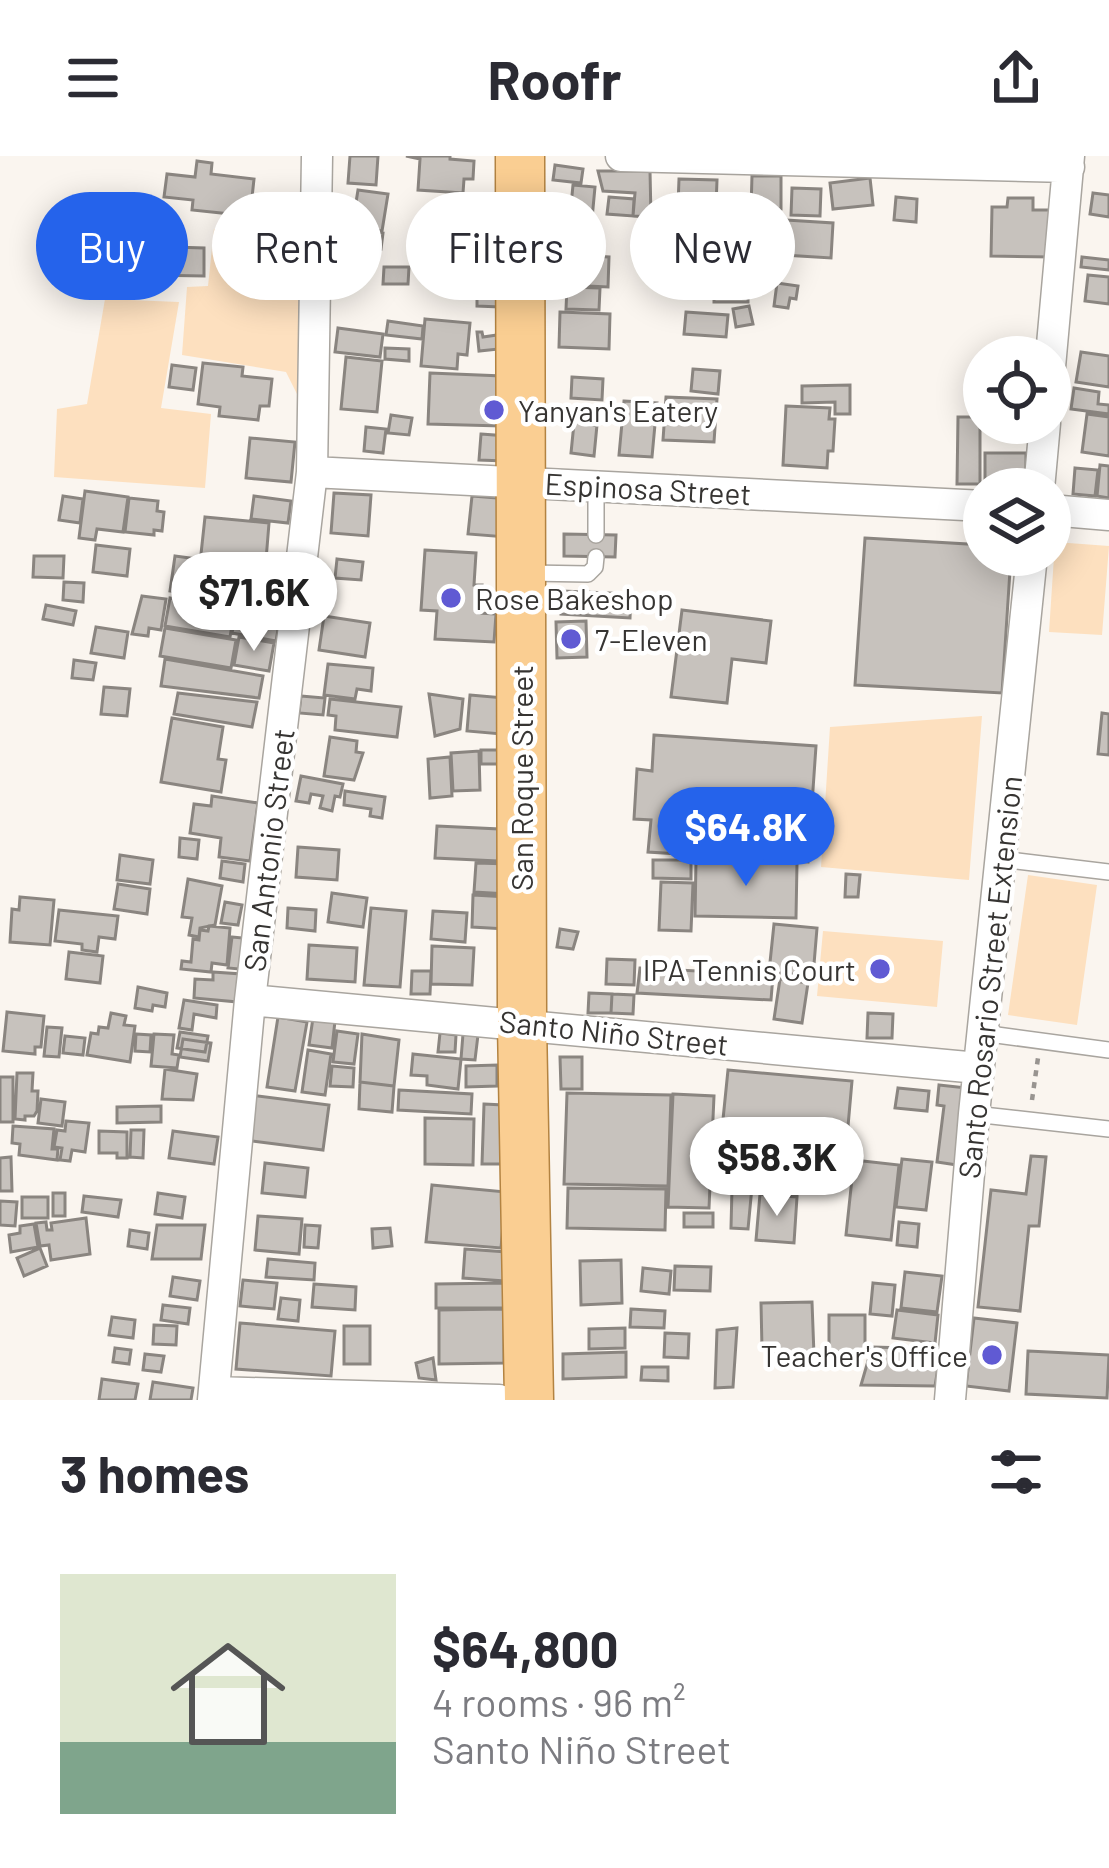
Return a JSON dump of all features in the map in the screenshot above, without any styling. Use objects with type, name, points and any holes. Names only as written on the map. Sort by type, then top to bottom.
[{"type":"main road","name":"San Roque Street","points":[[520,156],[522,1023],[529,1400]]},
{"type":"street","name":"San Antonio Street","points":[[214,1396],[250,1000],[312,472],[317,156]]},
{"type":"street","points":[[621,156],[1069,161],[1053,336]]},
{"type":"street","name":"Espinosa Street","points":[[312,472],[963,505]]},
{"type":"street","points":[[1071,512],[1109,515]]},
{"type":"street","name":"Santo Rosario Street Extension","points":[[950,1400],[978,1068],[1030,576]]},
{"type":"street","name":"Santo Niño Street","points":[[250,1000],[978,1068]]},
{"type":"street","points":[[214,1396],[499,1400]]},
{"type":"lane","points":[[596,485],[596,535]]},
{"type":"lane","points":[[520,573],[589,574],[596,567],[596,557]]},
{"type":"lane","points":[[1000,859],[1109,872]]},
{"type":"lane","points":[[982,1033],[1109,1050]]},
{"type":"lane","points":[[974,1114],[1109,1129]]},
{"type":"path","points":[[1029,1120],[1041,1041]]},
{"type":"shaded area","points":[[212,248],[212,300],[310,300],[305,410],[286,372],[182,355],[188,287],[208,286]]},
{"type":"shaded area","points":[[105,300],[179,302],[161,408],[211,414],[205,488],[54,477],[57,409],[87,404]]},
{"type":"shaded area","points":[[1071,543],[1109,546],[1102,635],[1049,632],[1053,576],[1071,576]]},
{"type":"shaded area","points":[[982,716],[969,880],[821,867],[830,727]]},
{"type":"shaded area","points":[[1028,875],[1097,885],[1077,1025],[1008,1015]]},
{"type":"shaded area","name":"IPA Tennis Court","points":[[823,931],[943,941],[937,1007],[817,996]]},
{"type":"building","points":[[350,156],[378,156],[376,185],[348,183]]},
{"type":"building","points":[[406,156],[474,161],[473,179],[464,179],[463,192],[418,190],[420,159]]},
{"type":"building","points":[[197,161],[212,163],[211,174],[254,179],[253,192],[212,192],[212,212],[192,210],[188,192],[165,192],[167,174],[195,177]]},
{"type":"building","points":[[555,165],[583,169],[581,183],[553,180]]},
{"type":"building","points":[[598,171],[650,171],[650,192],[603,191]]},
{"type":"building","points":[[752,176],[781,176],[781,192],[752,192]]},
{"type":"building","points":[[870,178],[873,205],[833,209],[830,183]]},
{"type":"building","points":[[679,179],[717,180],[717,192],[679,192]]},
{"type":"building","points":[[573,185],[595,187],[595,192],[572,192]]},
{"type":"building","points":[[792,188],[821,189],[820,216],[795,215]]},
{"type":"building","points":[[382,193],[388,194],[382,231]]},
{"type":"building","points":[[1093,193],[1109,195],[1109,217],[1090,214]]},
{"type":"building","points":[[609,197],[630,199],[630,216],[607,214]]},
{"type":"building","points":[[896,197],[917,199],[916,222],[894,220]]},
{"type":"building","points":[[1008,198],[1033,198],[1033,210],[1053,210],[1052,257],[991,256],[992,207],[1007,207]]},
{"type":"building","points":[[795,221],[833,223],[831,258],[795,256]]},
{"type":"building","points":[[188,248],[204,248],[204,276],[188,276]]},
{"type":"building","points":[[1082,257],[1109,260],[1109,270],[1081,267]]},
{"type":"building","points":[[384,267],[406,267],[406,284],[383,284]]},
{"type":"building","points":[[1088,275],[1109,277],[1109,304],[1085,301]]},
{"type":"building","points":[[477,300],[502,300],[500,307],[477,306]]},
{"type":"building","points":[[566,300],[599,300],[599,310],[566,309]]},
{"type":"building","points":[[775,300],[790,300],[788,308],[774,306]]},
{"type":"building","points":[[749,306],[753,324],[736,327],[733,309]]},
{"type":"building","points":[[560,312],[610,314],[609,349],[559,347]]},
{"type":"building","points":[[686,312],[728,315],[726,337],[684,334]]},
{"type":"building","points":[[425,319],[470,323],[467,355],[458,354],[457,369],[421,366]]},
{"type":"building","points":[[388,321],[423,326],[422,339],[386,335]]},
{"type":"building","points":[[338,328],[383,334],[380,357],[335,352]]},
{"type":"building","points":[[477,332],[483,337],[497,335],[499,349],[479,351]]},
{"type":"building","points":[[385,348],[409,349],[409,361],[385,359]]},
{"type":"building","points":[[1081,352],[1109,356],[1109,387],[1076,382]]},
{"type":"building","points":[[346,357],[382,361],[377,412],[341,409]]},
{"type":"building","points":[[203,363],[243,367],[242,376],[272,379],[269,406],[260,406],[258,420],[219,416],[220,407],[198,404]]},
{"type":"building","points":[[172,365],[196,368],[193,390],[169,387]]},
{"type":"building","points":[[693,369],[720,371],[718,394],[691,391]]},
{"type":"building","points":[[430,373],[502,376],[501,426],[428,424]]},
{"type":"building","points":[[572,377],[603,379],[602,400],[571,398]]},
{"type":"building","points":[[850,385],[850,414],[835,414],[835,402],[802,403],[802,386]]},
{"type":"building","points":[[1074,388],[1099,392],[1098,404],[1109,405],[1109,414],[1071,409]]},
{"type":"building","points":[[666,397],[717,399],[714,442],[663,440]]},
{"type":"building","points":[[624,401],[657,403],[652,457],[619,455]]},
{"type":"building","points":[[786,406],[830,408],[829,419],[835,419],[827,468],[783,465]]},
{"type":"building","points":[[575,413],[592,415],[591,425],[597,425],[594,456],[571,453]]},
{"type":"building","points":[[1087,414],[1109,417],[1109,456],[1082,452]]},
{"type":"building","points":[[391,415],[412,418],[409,435],[388,433]]},
{"type":"building","points":[[958,417],[963,417],[963,444],[980,444],[980,468],[963,468],[963,484],[957,484]]},
{"type":"building","points":[[366,427],[386,429],[383,453],[364,451]]},
{"type":"building","points":[[481,434],[507,436],[505,461],[479,460]]},
{"type":"building","points":[[250,438],[295,442],[291,482],[246,478]]},
{"type":"building","points":[[985,453],[1026,453],[1026,468],[985,468]]},
{"type":"building","points":[[1100,465],[1109,466],[1109,498],[1097,496]]},
{"type":"building","points":[[1075,468],[1098,470],[1095,496],[1073,494]]},
{"type":"building","points":[[85,491],[128,497],[123,532],[97,529],[95,540],[79,538]]},
{"type":"building","points":[[334,493],[371,495],[368,536],[331,533]]},
{"type":"building","points":[[63,496],[83,499],[80,523],[59,520]]},
{"type":"building","points":[[254,496],[291,501],[288,523],[251,519]]},
{"type":"building","points":[[472,496],[510,499],[506,537],[468,534]]},
{"type":"building","points":[[129,498],[158,501],[157,511],[164,512],[162,531],[154,530],[154,535],[125,532]]},
{"type":"building","points":[[205,517],[269,523],[266,560],[201,554]]},
{"type":"building","points":[[564,534],[616,535],[615,557],[564,556]]},
{"type":"building","points":[[865,538],[963,544],[963,576],[1010,576],[1002,693],[855,685]]},
{"type":"building","points":[[96,545],[130,549],[127,576],[93,572]]},
{"type":"building","name":"Rose Bakeshop","points":[[425,550],[476,553],[474,585],[482,585],[479,613],[496,614],[494,642],[435,639],[437,611],[421,610]]},
{"type":"building","points":[[34,556],[64,556],[63,578],[33,577]]},
{"type":"building","points":[[175,556],[205,560],[199,595],[170,591]]},
{"type":"building","points":[[208,556],[287,570],[281,605],[246,599],[245,606],[201,598]]},
{"type":"building","points":[[337,559],[363,562],[361,580],[335,578]]},
{"type":"building","points":[[64,582],[84,583],[83,602],[63,600]]},
{"type":"building","points":[[562,591],[631,594],[630,618],[561,614]]},
{"type":"building","points":[[142,596],[166,599],[161,630],[149,628],[148,636],[132,634]]},
{"type":"building","points":[[170,598],[235,609],[230,637],[165,626]]},
{"type":"building","points":[[249,601],[282,607],[276,641],[232,633],[237,609],[247,611]]},
{"type":"building","points":[[46,605],[76,611],[73,625],[43,619]]},
{"type":"building","points":[[682,610],[771,621],[766,663],[732,659],[727,703],[671,697]]},
{"type":"building","points":[[324,616],[370,623],[365,657],[319,650]]},
{"type":"building","name":"7-Eleven","points":[[586,621],[587,657],[557,658],[556,622]]},
{"type":"building","points":[[96,627],[128,632],[124,658],[91,653]]},
{"type":"building","points":[[165,628],[236,640],[231,668],[160,656]]},
{"type":"building","points":[[239,637],[274,643],[269,671],[234,665]]},
{"type":"building","points":[[165,659],[263,676],[259,698],[161,686]]},
{"type":"building","points":[[74,660],[96,663],[93,680],[72,678]]},
{"type":"building","points":[[328,664],[373,668],[371,691],[357,689],[355,699],[324,695]]},
{"type":"building","points":[[104,687],[130,689],[127,716],[101,714]]},
{"type":"building","points":[[178,693],[257,702],[252,727],[174,714]]},
{"type":"building","points":[[429,694],[463,699],[460,729],[435,736]]},
{"type":"building","points":[[470,695],[505,698],[501,734],[467,731]]},
{"type":"building","points":[[301,696],[325,698],[323,715],[299,713]]},
{"type":"building","points":[[330,699],[401,707],[397,737],[335,730],[336,716],[328,715]]},
{"type":"building","points":[[1102,713],[1109,714],[1109,755],[1098,754]]},
{"type":"building","points":[[172,718],[223,727],[218,759],[226,760],[221,792],[161,782]]},
{"type":"building","points":[[654,735],[816,746],[808,862],[648,852],[651,820],[634,819],[637,769],[652,771]]},
{"type":"building","points":[[330,737],[357,741],[356,752],[363,753],[354,780],[324,776]]},
{"type":"building","points":[[481,750],[503,750],[503,764],[481,764]]},
{"type":"building","points":[[479,751],[480,790],[453,791],[451,753]]},
{"type":"building","points":[[450,757],[452,796],[430,798],[428,759]]},
{"type":"building","points":[[301,776],[343,784],[332,811],[320,808],[323,796],[311,794],[309,803],[296,801]]},
{"type":"building","points":[[345,791],[385,797],[382,818],[370,816],[371,809],[344,805]]},
{"type":"building","points":[[212,796],[258,803],[250,861],[219,857],[221,838],[190,833],[194,804],[211,806]]},
{"type":"building","points":[[437,826],[499,829],[498,861],[435,858]]},
{"type":"building","points":[[180,838],[199,840],[197,859],[179,857]]},
{"type":"building","points":[[298,847],[339,850],[337,880],[296,877]]},
{"type":"building","points":[[120,855],[153,860],[150,884],[117,880]]},
{"type":"building","points":[[653,860],[691,860],[691,879],[653,878]]},
{"type":"building","points":[[222,861],[245,864],[243,882],[220,878]]},
{"type":"building","points":[[696,861],[797,863],[796,918],[695,916]]},
{"type":"building","points":[[476,863],[510,864],[508,894],[474,892]]},
{"type":"building","points":[[846,874],[860,875],[858,897],[845,897]]},
{"type":"building","points":[[188,879],[222,886],[215,925],[200,928],[199,937],[189,935],[192,918],[182,917]]},
{"type":"building","points":[[661,882],[693,883],[691,931],[659,930]]},
{"type":"building","points":[[118,884],[150,889],[147,914],[114,909]]},
{"type":"building","points":[[332,893],[367,898],[363,927],[328,922]]},
{"type":"building","points":[[473,895],[508,897],[506,929],[472,927]]},
{"type":"building","points":[[20,897],[54,900],[50,945],[10,942],[12,909],[19,910]]},
{"type":"building","points":[[225,902],[242,905],[238,925],[221,923]]},
{"type":"building","points":[[288,908],[316,910],[315,931],[287,928]]},
{"type":"building","points":[[371,908],[406,911],[400,987],[364,985]]},
{"type":"building","points":[[59,910],[118,916],[115,939],[99,937],[97,952],[82,950],[82,944],[55,941]]},
{"type":"building","points":[[433,911],[467,913],[465,942],[431,939]]},
{"type":"building","points":[[774,924],[817,928],[813,976],[769,972]]},
{"type":"building","points":[[209,926],[230,928],[227,965],[212,963],[211,972],[181,969],[182,961],[191,962],[193,939],[199,940],[200,930],[208,931]]},
{"type":"building","points":[[560,929],[578,932],[573,949],[557,947]]},
{"type":"building","points":[[232,937],[243,938],[239,969],[228,968]]},
{"type":"building","points":[[309,945],[357,948],[355,982],[307,979]]},
{"type":"building","points":[[432,946],[474,948],[472,985],[431,984]]},
{"type":"building","points":[[69,952],[103,956],[100,983],[66,979]]},
{"type":"building","points":[[607,959],[635,960],[634,985],[606,984]]},
{"type":"building","points":[[640,968],[773,975],[771,1000],[637,993]]},
{"type":"building","points":[[412,971],[431,971],[430,994],[411,994]]},
{"type":"building","points":[[213,972],[241,974],[238,1002],[194,998],[195,979],[213,980]]},
{"type":"building","points":[[780,979],[808,983],[802,1023],[774,1019]]},
{"type":"building","points":[[138,987],[167,993],[165,1007],[135,1008]]},
{"type":"building","points":[[589,993],[612,994],[611,1013],[588,1013]]},
{"type":"building","points":[[612,994],[634,995],[633,1014],[611,1013]]},
{"type":"building","points":[[184,1000],[217,1005],[216,1018],[194,1014],[192,1030],[179,1028]]},
{"type":"building","points":[[7,1012],[44,1016],[41,1047],[35,1047],[35,1054],[3,1051]]},
{"type":"building","points":[[111,1013],[126,1016],[124,1025],[135,1026],[130,1062],[87,1055],[91,1033],[108,1028]]},
{"type":"building","points":[[868,1013],[893,1014],[892,1038],[867,1038]]},
{"type":"building","points":[[278,1017],[307,1022],[295,1091],[267,1087]]},
{"type":"building","points":[[313,1018],[335,1021],[332,1048],[309,1045]]},
{"type":"building","points":[[47,1027],[62,1028],[59,1057],[44,1056]]},
{"type":"building","points":[[337,1031],[358,1034],[354,1064],[333,1062]]},
{"type":"building","points":[[180,1032],[208,1036],[205,1052],[177,1048]]},
{"type":"building","points":[[440,1033],[456,1035],[455,1052],[438,1052]]},
{"type":"building","points":[[136,1034],[151,1035],[150,1052],[135,1051]]},
{"type":"building","points":[[154,1034],[174,1035],[172,1054],[179,1055],[177,1068],[151,1066]]},
{"type":"building","points":[[362,1034],[399,1040],[394,1086],[360,1082]]},
{"type":"building","points":[[463,1034],[478,1035],[475,1060],[461,1059]]},
{"type":"building","points":[[65,1036],[85,1038],[83,1055],[63,1053]]},
{"type":"building","points":[[183,1039],[211,1043],[208,1061],[180,1057]]},
{"type":"building","points":[[308,1050],[331,1054],[325,1095],[302,1092]]},
{"type":"building","points":[[413,1054],[461,1059],[458,1089],[427,1085],[427,1076],[411,1075]]},
{"type":"building","points":[[560,1057],[582,1057],[582,1089],[561,1089]]},
{"type":"building","points":[[497,1065],[497,1086],[466,1087],[466,1066]]},
{"type":"building","points":[[332,1066],[354,1068],[353,1087],[330,1086]]},
{"type":"building","points":[[165,1069],[197,1074],[193,1100],[162,1099]]},
{"type":"building","points":[[728,1070],[852,1081],[845,1160],[720,1149]]},
{"type":"building","points":[[17,1073],[33,1073],[32,1091],[38,1091],[37,1111],[25,1120],[15,1119]]},
{"type":"building","points":[[0,1077],[13,1077],[13,1122],[0,1122]]},
{"type":"building","points":[[360,1082],[394,1086],[392,1112],[359,1109]]},
{"type":"building","points":[[939,1085],[967,1088],[957,1165],[937,1162],[944,1106],[937,1105]]},
{"type":"building","points":[[898,1088],[929,1091],[927,1111],[895,1108]]},
{"type":"building","points":[[399,1090],[472,1094],[471,1114],[398,1110]]},
{"type":"building","points":[[567,1093],[671,1095],[668,1186],[564,1184]]},
{"type":"building","points":[[673,1094],[714,1096],[709,1208],[668,1207]]},
{"type":"building","points":[[250,1095],[329,1105],[323,1150],[245,1140]]},
{"type":"building","points":[[41,1099],[65,1102],[62,1126],[38,1123]]},
{"type":"building","points":[[484,1104],[503,1105],[502,1164],[482,1164]]},
{"type":"building","points":[[161,1106],[161,1122],[117,1123],[117,1107]]},
{"type":"building","points":[[425,1118],[474,1119],[473,1165],[425,1164]]},
{"type":"building","points":[[66,1121],[89,1123],[85,1152],[72,1150],[70,1161],[60,1160],[62,1148],[54,1147],[57,1130],[65,1131]]},
{"type":"building","points":[[13,1126],[54,1129],[52,1149],[58,1149],[57,1160],[19,1155],[20,1144],[12,1143]]},
{"type":"building","points":[[131,1130],[144,1130],[143,1158],[130,1157]]},
{"type":"building","points":[[99,1131],[127,1132],[127,1158],[99,1153]]},
{"type":"building","points":[[173,1131],[218,1137],[214,1164],[169,1158]]},
{"type":"building","points":[[1031,1156],[1046,1157],[1039,1226],[1029,1226],[1020,1311],[978,1307],[991,1190],[1026,1194]]},
{"type":"building","points":[[11,1157],[12,1191],[0,1191],[0,1158]]},
{"type":"building","points":[[902,1159],[932,1162],[926,1210],[896,1207]]},
{"type":"building","points":[[854,1160],[899,1165],[891,1240],[846,1235]]},
{"type":"building","points":[[265,1163],[308,1168],[305,1197],[262,1193]]},
{"type":"building","points":[[775,1168],[799,1171],[797,1194],[772,1191]]},
{"type":"building","points":[[432,1185],[506,1192],[501,1248],[426,1242]]},
{"type":"building","points":[[752,1187],[748,1229],[731,1228],[732,1188]]},
{"type":"building","points":[[568,1188],[666,1189],[665,1230],[567,1228]]},
{"type":"building","points":[[53,1193],[65,1193],[65,1216],[53,1216]]},
{"type":"building","points":[[158,1193],[185,1197],[182,1218],[155,1214]]},
{"type":"building","points":[[760,1194],[797,1197],[794,1243],[756,1240]]},
{"type":"building","points":[[84,1196],[121,1200],[118,1217],[82,1212]]},
{"type":"building","points":[[22,1197],[48,1197],[48,1218],[22,1218]]},
{"type":"building","points":[[0,1201],[17,1202],[15,1226],[0,1225]]},
{"type":"building","points":[[684,1213],[713,1213],[713,1227],[684,1227]]},
{"type":"building","points":[[258,1216],[302,1219],[299,1254],[255,1250]]},
{"type":"building","points":[[86,1218],[90,1254],[51,1260],[49,1245],[40,1246],[36,1223],[46,1222],[47,1230],[52,1230],[51,1223]]},
{"type":"building","points":[[899,1222],[919,1224],[917,1247],[897,1245]]},
{"type":"building","points":[[34,1224],[38,1247],[11,1252],[9,1235],[20,1233],[20,1226]]},
{"type":"building","points":[[157,1225],[205,1225],[201,1259],[152,1259]]},
{"type":"building","points":[[305,1225],[320,1226],[318,1248],[304,1247]]},
{"type":"building","points":[[390,1228],[392,1246],[373,1248],[372,1229]]},
{"type":"building","points":[[130,1230],[149,1233],[147,1249],[128,1246]]},
{"type":"building","points":[[40,1248],[47,1266],[24,1276],[17,1258]]},
{"type":"building","points":[[465,1249],[507,1252],[505,1281],[463,1278]]},
{"type":"building","points":[[268,1259],[315,1263],[314,1280],[266,1277]]},
{"type":"building","points":[[621,1260],[622,1303],[581,1305],[580,1261]]},
{"type":"building","points":[[675,1266],[711,1267],[710,1291],[674,1290]]},
{"type":"building","points":[[643,1268],[671,1271],[669,1294],[641,1291]]},
{"type":"building","points":[[905,1272],[942,1276],[937,1312],[901,1308]]},
{"type":"building","points":[[173,1277],[200,1281],[197,1300],[170,1296]]},
{"type":"building","points":[[243,1280],[277,1283],[274,1309],[240,1306]]},
{"type":"building","points":[[505,1283],[505,1308],[436,1308],[436,1284]]},
{"type":"building","points":[[873,1283],[895,1285],[892,1316],[870,1314]]},
{"type":"building","points":[[314,1284],[356,1287],[355,1310],[312,1307]]},
{"type":"building","points":[[281,1298],[300,1300],[298,1321],[278,1319]]},
{"type":"building","points":[[812,1302],[814,1355],[801,1355],[801,1362],[773,1363],[773,1349],[762,1349],[761,1303]]},
{"type":"building","points":[[163,1305],[190,1308],[188,1324],[161,1320]]},
{"type":"building","points":[[504,1309],[504,1363],[439,1364],[439,1310]]},
{"type":"building","points":[[631,1309],[665,1311],[664,1328],[630,1327]]},
{"type":"building","points":[[897,1310],[938,1315],[935,1343],[893,1338]]},
{"type":"building","points":[[829,1315],[865,1315],[865,1352],[829,1352]]},
{"type":"building","points":[[112,1317],[135,1320],[133,1338],[109,1335]]},
{"type":"building","name":"Teacher's Office","points":[[974,1318],[1017,1323],[1009,1391],[966,1386]]},
{"type":"building","points":[[240,1323],[335,1331],[331,1376],[236,1369]]},
{"type":"building","points":[[154,1325],[177,1326],[176,1345],[153,1344]]},
{"type":"building","points":[[344,1326],[370,1326],[370,1364],[344,1364]]},
{"type":"building","points":[[625,1328],[625,1348],[589,1349],[589,1329]]},
{"type":"building","points":[[737,1328],[733,1387],[715,1388],[717,1330]]},
{"type":"building","points":[[665,1333],[689,1334],[688,1358],[664,1357]]},
{"type":"building","points":[[872,1347],[941,1349],[935,1386],[861,1385]]},
{"type":"building","points":[[115,1348],[131,1350],[129,1364],[113,1362]]},
{"type":"building","points":[[1028,1351],[1109,1355],[1107,1398],[1026,1394]]},
{"type":"building","points":[[626,1352],[626,1377],[563,1379],[563,1354]]},
{"type":"building","points":[[145,1354],[164,1356],[161,1372],[143,1370]]},
{"type":"building","points":[[433,1358],[436,1380],[419,1378],[416,1363]]},
{"type":"building","points":[[642,1367],[668,1367],[668,1381],[641,1380]]},
{"type":"building","points":[[102,1379],[138,1384],[135,1400],[99,1400]]},
{"type":"building","points":[[153,1382],[193,1388],[191,1400],[150,1400]]},
{"type":"place","name":"Yanyan's Eatery","points":[[494,410]]},
{"type":"place","name":"Rose Bakeshop","points":[[451,598]]},
{"type":"place","name":"7-Eleven","points":[[571,639]]},
{"type":"place","name":"IPA Tennis Court","points":[[880,969]]},
{"type":"place","name":"Teacher's Office","points":[[992,1355]]}]
